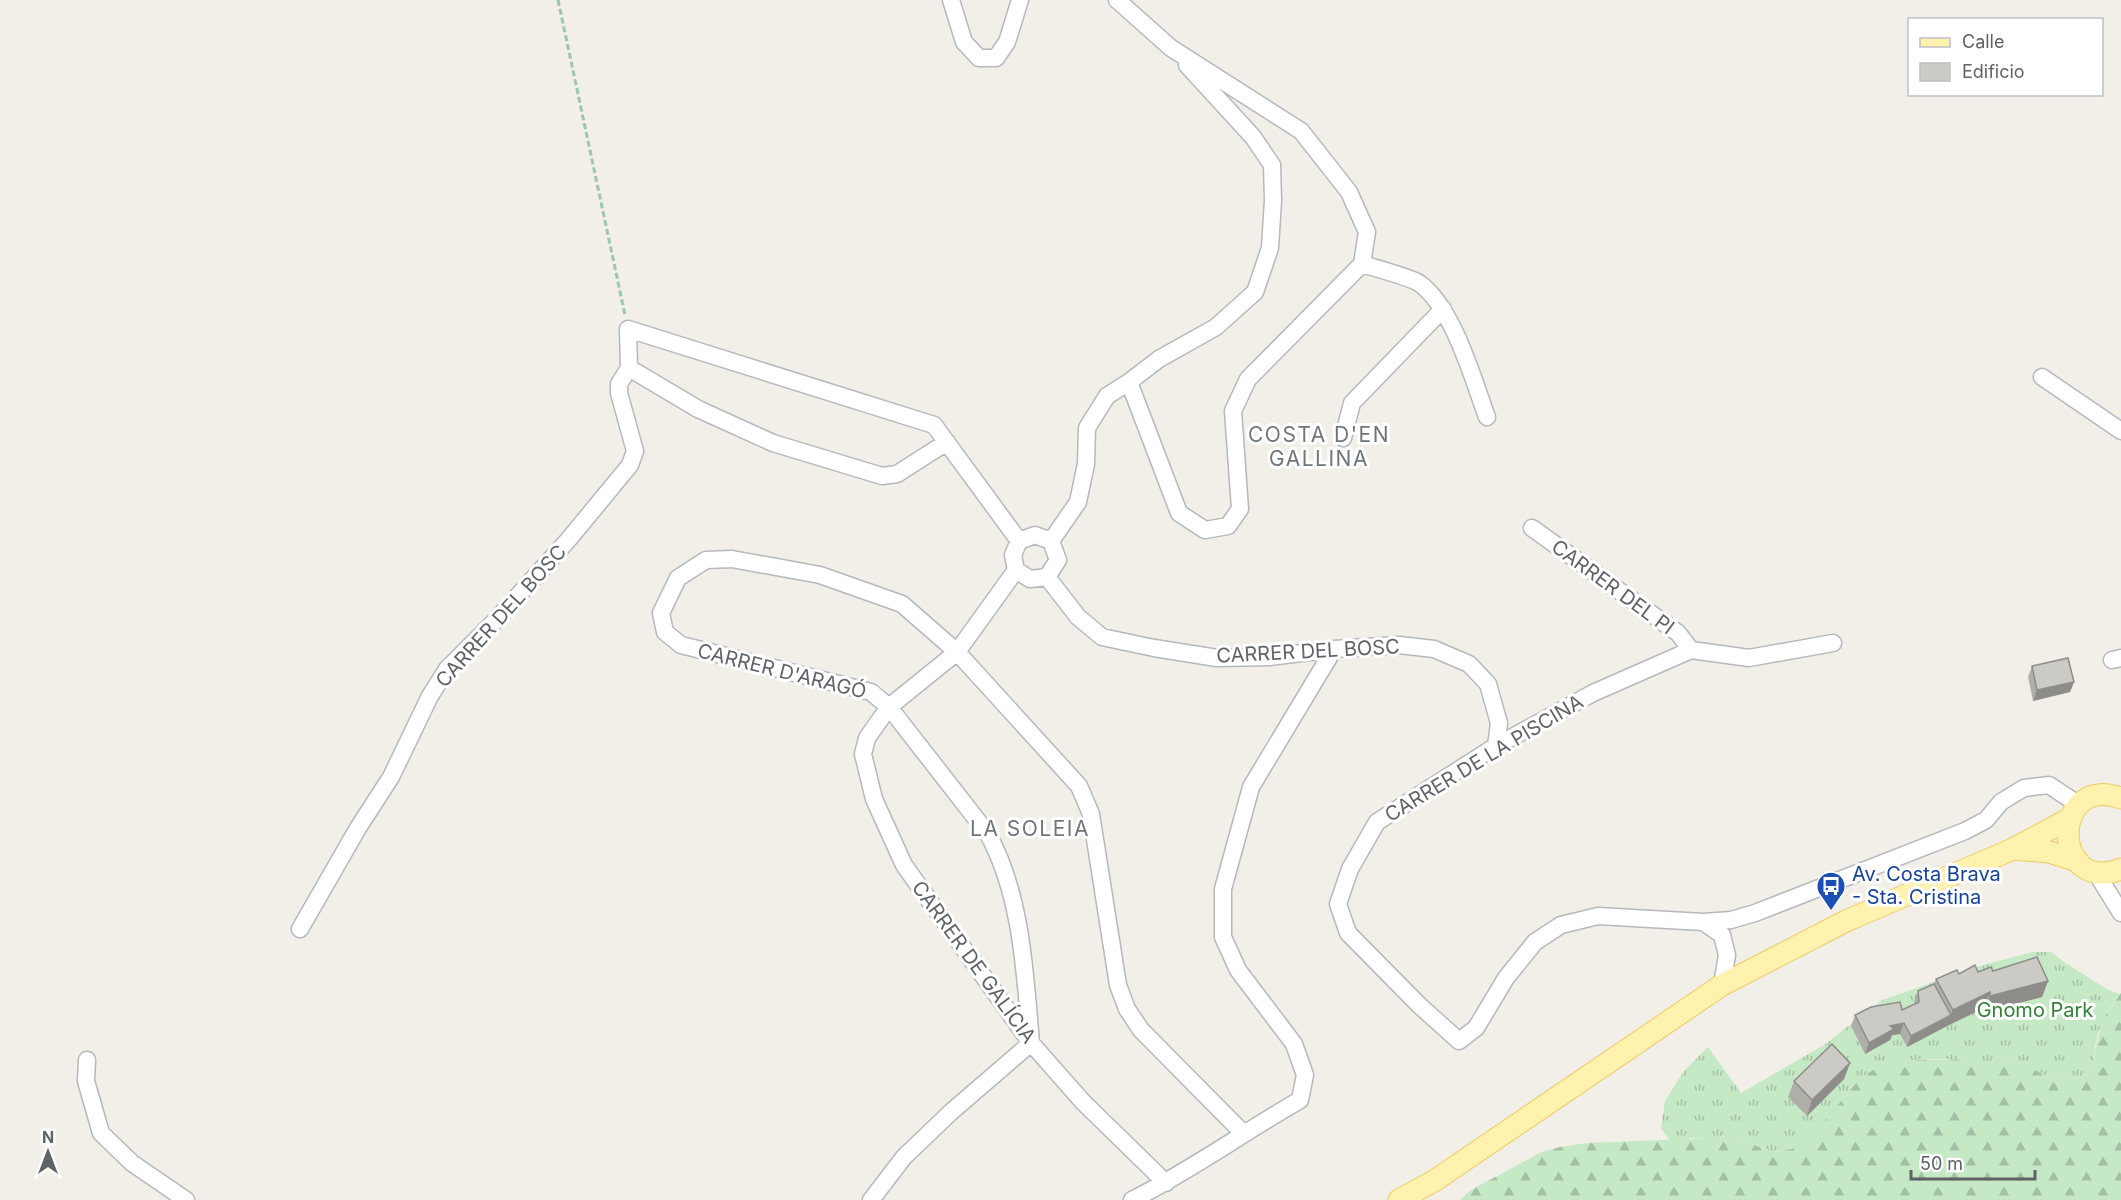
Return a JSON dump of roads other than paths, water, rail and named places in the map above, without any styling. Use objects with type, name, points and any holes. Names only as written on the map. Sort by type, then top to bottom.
[{"type":"main road","points":[[1399,1200],[1434,1181],[1722,985],[1845,921],[2013,849],[2074,812],[2088,799],[2101,795],[2121,798]]},
{"type":"main road","points":[[2074,812],[2067,830],[2067,841],[2071,852],[2086,866]]},
{"type":"main road","points":[[2013,849],[2049,852],[2108,872],[2121,869]]},
{"type":"street","points":[[951,0],[964,42],[979,58],[996,58],[1006,42],[1020,0]]},
{"type":"street","points":[[1051,541],[1078,502],[1086,464],[1087,428],[1107,396],[1159,359],[1216,327],[1254,292],[1270,248],[1273,200],[1272,165],[1253,137],[1171,48],[1117,0]]},
{"type":"street","points":[[1129,382],[1179,513],[1205,530],[1228,526],[1240,509],[1233,411],[1248,379],[1362,264],[1367,232],[1349,192],[1301,131],[1171,48]]},
{"type":"street","points":[[1362,264],[1418,283],[1443,309],[1467,363],[1487,417]]},
{"type":"street","points":[[1343,438],[1352,403],[1443,309]]},
{"type":"street","name":"CARRER DEL BOSC","points":[[300,929],[358,828],[391,777],[430,696],[447,669],[496,620],[562,547],[630,465],[635,452],[620,393],[620,384],[629,368],[627,329],[934,425],[946,442]]},
{"type":"street","points":[[629,368],[698,409],[773,443],[882,476],[897,474],[946,442],[1019,541]]},
{"type":"street","points":[[2042,377],[2121,431]]},
{"type":"street","name":"CARRER DEL PI","points":[[1532,528],[1678,633],[1691,650]]},
{"type":"street","points":[[1035,535],[1051,541],[1058,560],[1047,577],[1030,579],[1016,570],[1012,555],[1019,541],[1035,535]]},
{"type":"street","name":"CARRER D'ARAGÓ","points":[[1031,1043],[1022,944],[1000,857],[988,834],[889,707],[871,692],[681,645],[665,632],[661,613],[678,578],[706,560],[732,560],[820,575],[902,604],[957,652],[1079,786],[1091,814],[1118,985],[1127,1009],[1141,1029],[1243,1133]]},
{"type":"street","name":"CARRER DE GALÍCIA","points":[[1016,570],[957,652],[889,707],[867,738],[863,754],[874,799],[904,866],[1031,1043],[1083,1102],[1166,1183]]},
{"type":"street","name":"CARRER DEL BOSC","points":[[1047,577],[1078,617],[1102,637],[1217,658],[1269,657],[1334,649],[1399,645],[1434,650],[1469,664],[1488,684],[1499,723],[1496,746]]},
{"type":"street","points":[[1691,650],[1749,658],[1833,643]]},
{"type":"street","points":[[1132,1200],[1166,1183],[1243,1133],[1300,1100],[1305,1075],[1294,1044],[1238,970],[1223,937],[1223,889],[1251,787],[1334,649]]},
{"type":"street","name":"CARRER DE LA PISCINA","points":[[1691,650],[1593,693],[1496,746],[1377,822],[1350,868],[1338,904],[1348,933],[1419,1005],[1459,1041],[1476,1028],[1506,978],[1535,942],[1561,925],[1598,916],[1703,922],[1731,920],[1755,913],[1965,831],[1986,820],[2001,802],[2024,788],[2049,785],[2074,812]]},
{"type":"street","points":[[2086,866],[2121,913]]},
{"type":"street","points":[[1703,922],[1722,934],[1727,955],[1722,985]]},
{"type":"street","points":[[871,1200],[904,1157],[951,1112],[1031,1043]]},
{"type":"street","points":[[87,1060],[86,1081],[101,1132],[132,1163],[186,1200]]},
{"type":"place","name":"Av. Costa Brava - Sta. Cristina","points":[[1831,912]]},
{"type":"district","name":"COSTA D'EN GALLINA","points":[[1319,447]]},
{"type":"district","name":"LA SOLEIA","points":[[1030,829]]},
{"type":"park label","name":"Gnomo Park","points":[[2035,1010]]}]
